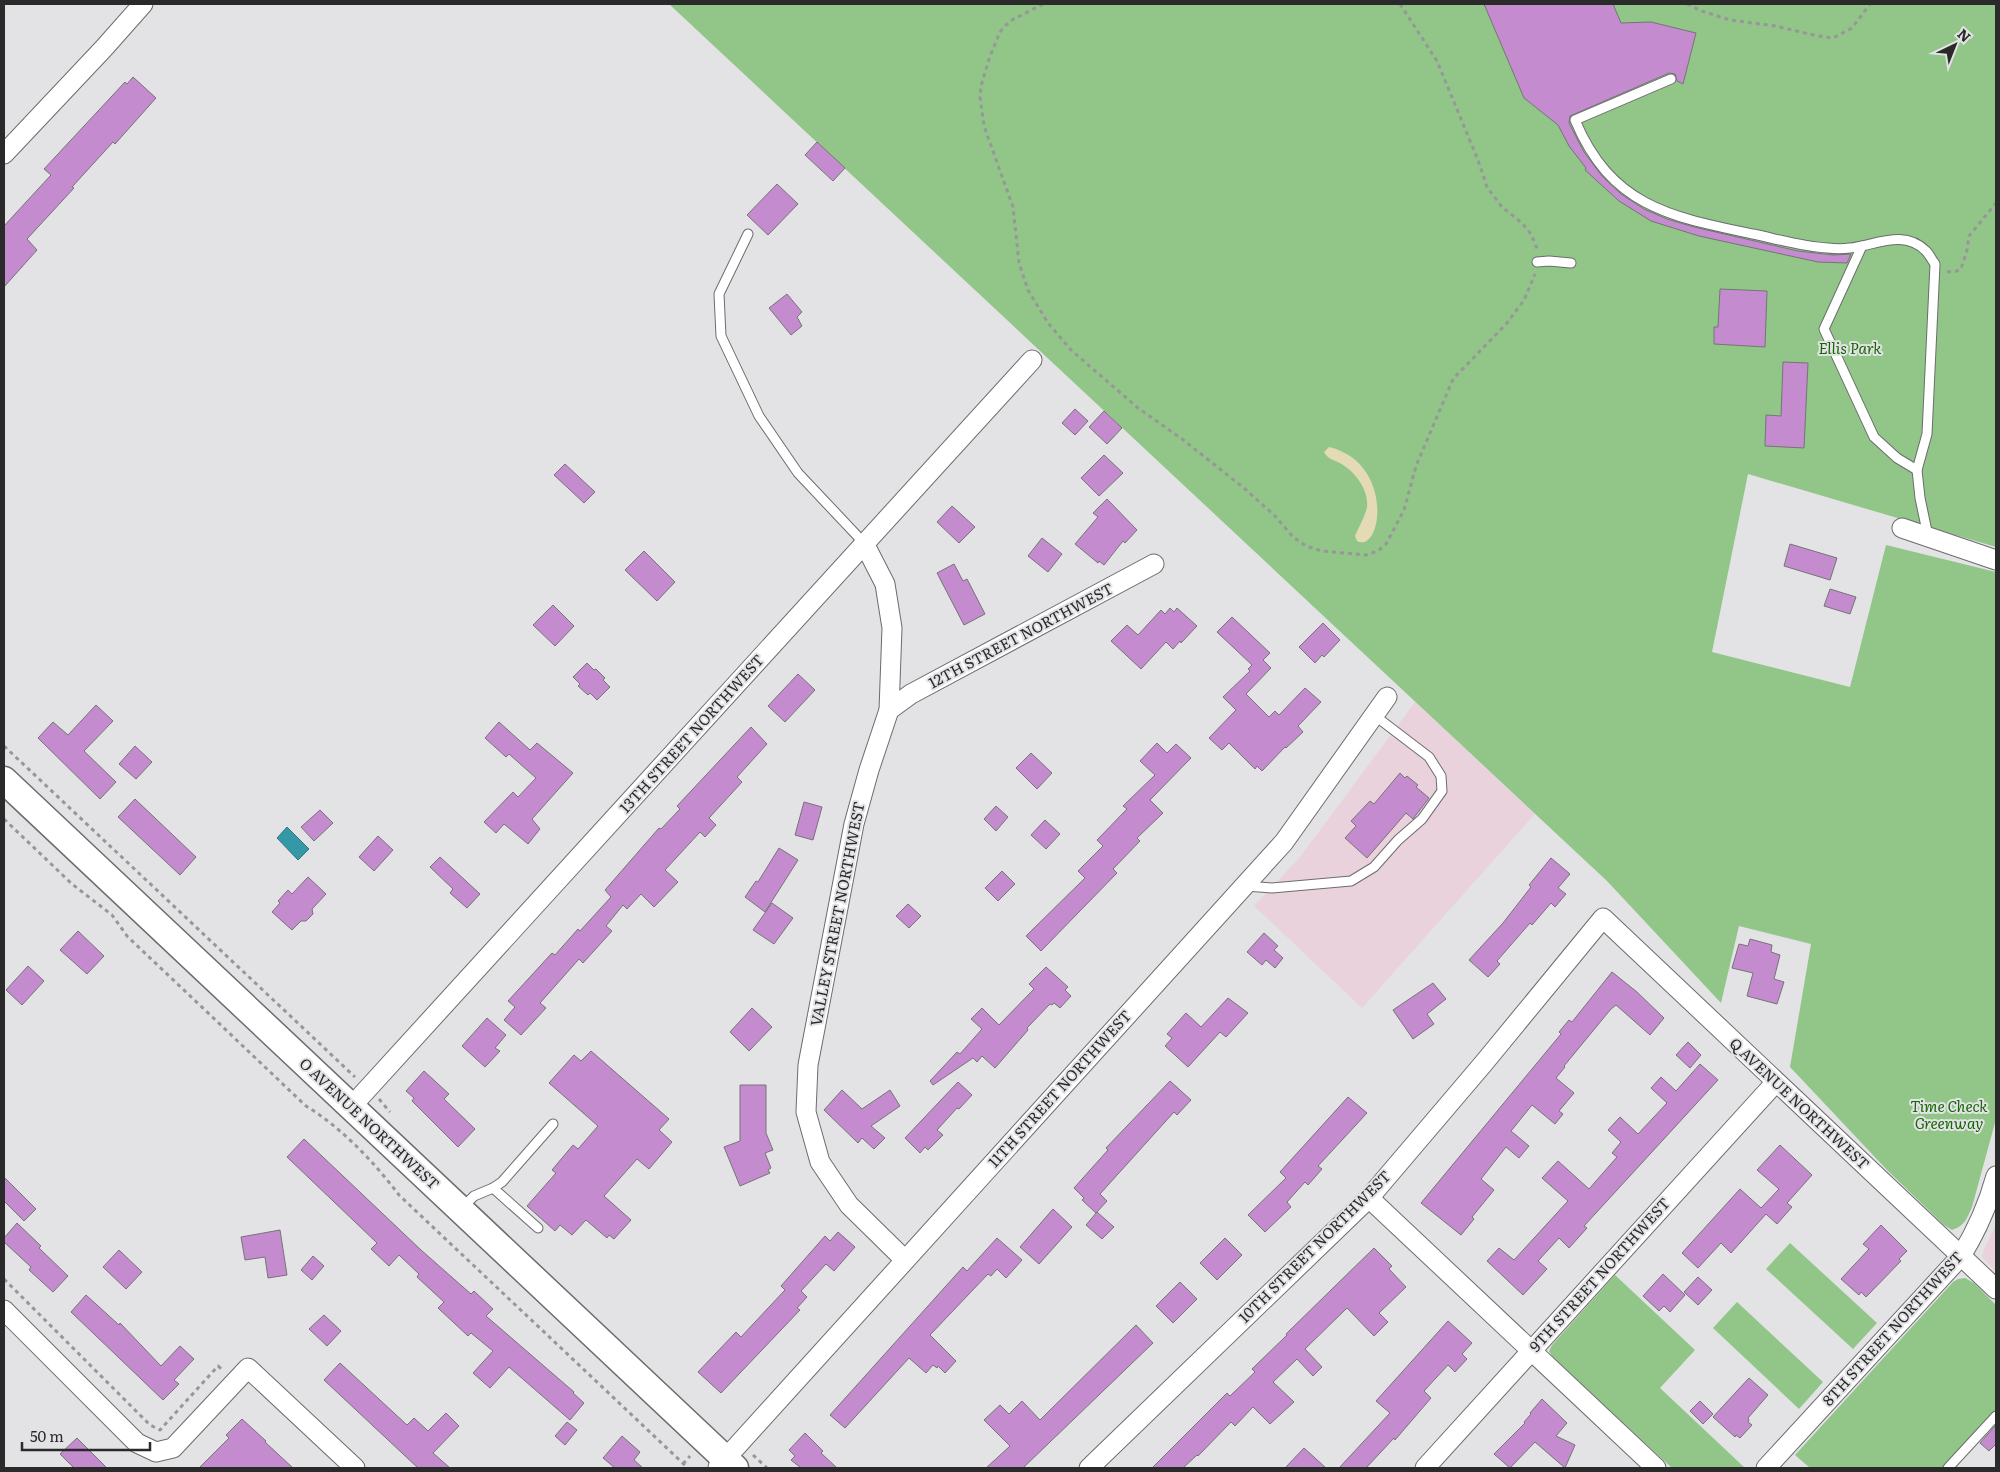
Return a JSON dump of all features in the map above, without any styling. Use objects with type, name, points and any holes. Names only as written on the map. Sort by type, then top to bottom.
[{"type":"street","points":[[4,154],[143,4]]},
{"type":"street","name":"13TH STREET NORTHWEST","points":[[351,1107],[1032,360]]},
{"type":"street","points":[[1902,528],[1996,560]]},
{"type":"street","name":"VALLEY STREET NORTHWEST","points":[[864,543],[884,584],[892,628],[889,710],[869,770],[854,824],[808,1064],[806,1112],[820,1162],[829,1176],[849,1205],[905,1260]]},
{"type":"street","name":"12TH STREET NORTHWEST","points":[[889,710],[911,694],[1154,564]]},
{"type":"street","name":"11TH STREET NORTHWEST","points":[[731,1462],[905,1260],[1284,842],[1387,697]]},
{"type":"street","name":"O AVENUE NORTHWEST","points":[[4,780],[460,1210],[731,1462]]},
{"type":"street","name":"Q AVENUE NORTHWEST","points":[[1603,918],[1996,1289]]},
{"type":"street","name":"10TH STREET NORTHWEST","points":[[1088,1468],[1368,1198],[1483,1064],[1603,918]]},
{"type":"street","name":"9TH STREET NORTHWEST","points":[[1425,1468],[1776,1082]]},
{"type":"street","name":"8TH STREET NORTHWEST","points":[[1766,1468],[1961,1256],[1976,1231],[1988,1204],[1996,1176]]},
{"type":"street","points":[[1368,1198],[1656,1468]]},
{"type":"street","points":[[4,1310],[137,1443],[156,1452],[173,1448],[248,1368],[355,1468]]},
{"type":"lane","points":[[1672,79],[1575,120],[1584,141],[1608,176],[1648,206],[1693,222],[1826,248],[1850,248],[1898,239],[1913,242],[1926,251],[1935,264],[1927,434],[1918,470],[1920,498],[1928,537]]},
{"type":"lane","points":[[748,234],[719,294],[722,336],[759,416],[798,473],[864,543]]},
{"type":"lane","points":[[1862,246],[1824,329],[1874,437],[1897,458],[1918,470]]},
{"type":"lane","points":[[1537,262],[1572,263]]},
{"type":"lane","points":[[1244,886],[1272,888],[1351,881],[1374,867],[1398,840],[1422,819],[1442,791],[1441,776],[1429,757],[1374,715]]},
{"type":"lane","points":[[460,1210],[474,1196],[502,1182],[552,1124]]},
{"type":"lane","points":[[493,1188],[538,1228]]},
{"type":"lane","points":[[1948,1468],[1996,1416]]},
{"type":"path","points":[[1043,4],[1010,21],[1000,32],[989,59],[981,86],[980,97],[984,126],[1013,207],[1019,263],[1028,290],[1048,323],[1071,350],[1138,408],[1182,439],[1244,488],[1275,516],[1293,538],[1306,546],[1322,551],[1366,555],[1378,551],[1386,544],[1404,510],[1416,466],[1453,379],[1507,322],[1524,300],[1534,280],[1538,248],[1523,224],[1502,207],[1487,187],[1478,160],[1437,61],[1400,4]]},
{"type":"path","points":[[1687,4],[1702,12],[1730,20],[1775,26],[1833,38],[1852,28],[1870,4]]},
{"type":"path","points":[[1934,273],[1957,272],[1961,269],[1969,236],[1996,203]]},
{"type":"path","points":[[4,746],[359,1081]]},
{"type":"path","points":[[4,819],[72,884],[112,915],[127,936],[306,1106],[324,1117],[379,1169],[399,1195],[688,1468]]},
{"type":"path","points":[[4,1278],[150,1425],[160,1430],[218,1366],[225,1372]]},
{"type":"path","points":[[684,1464],[690,1456]]},
{"type":"path","points":[[731,1462],[767,1468]]},
{"type":"shaded area","points":[[1415,702],[1535,814],[1362,1008],[1254,906],[1300,857]]},
{"type":"shaded area","points":[[1996,1224],[1996,1272],[1982,1257]]},
{"type":"green space","points":[[669,4],[1996,4],[1996,547],[1748,474],[1712,652],[1850,687],[1886,545],[1996,572],[1996,1119],[1972,1207],[1963,1224],[1952,1230],[1944,1225],[1888,1171],[1790,1067],[1811,944],[1739,926],[1721,1003],[1607,881]]},
{"type":"green space","points":[[1790,1243],[1877,1323],[1853,1349],[1766,1269]]},
{"type":"green space","points":[[1615,1275],[1695,1350],[1660,1388],[1745,1468],[1672,1468],[1554,1359],[1549,1351],[1552,1345]]},
{"type":"green space","points":[[1965,1278],[1974,1283],[1996,1305],[1996,1422],[1954,1468],[1810,1468],[1795,1455],[1953,1282]]},
{"type":"green space","points":[[1737,1302],[1823,1382],[1799,1409],[1713,1328]]},
{"type":"sand","points":[[1329,447],[1350,456],[1365,470],[1373,487],[1377,505],[1377,521],[1372,534],[1366,541],[1357,541],[1355,536],[1367,507],[1364,489],[1348,468],[1326,455],[1324,452]]},
{"type":"water","points":[[287,827],[309,849],[298,860],[277,838]]},
{"type":"building","points":[[1484,4],[1613,4],[1621,23],[1651,22],[1696,33],[1683,84],[1677,81],[1675,74],[1669,73],[1570,116],[1569,123],[1584,152],[1602,176],[1621,194],[1644,209],[1667,219],[1798,251],[1833,255],[1851,254],[1847,263],[1818,262],[1699,236],[1651,221],[1619,201],[1585,170],[1586,168],[1569,146],[1558,125],[1524,98]]},
{"type":"building","points":[[133,77],[156,98],[115,144],[113,142],[27,239],[37,250],[4,287],[4,226],[51,175],[44,169],[125,82],[127,84]]},
{"type":"building","points":[[817,142],[845,168],[833,181],[805,155]]},
{"type":"building","points":[[777,184],[798,204],[768,235],[747,215]]},
{"type":"building","points":[[1720,289],[1767,291],[1765,347],[1714,344],[1714,327],[1718,327]]},
{"type":"building","points":[[787,294],[802,312],[797,317],[802,326],[791,335],[769,308]]},
{"type":"building","points":[[1783,362],[1808,363],[1804,448],[1765,446],[1766,415],[1781,416]]},
{"type":"building","points":[[1075,409],[1088,421],[1075,435],[1062,423]]},
{"type":"building","points":[[1104,411],[1122,428],[1107,444],[1089,427]]},
{"type":"building","points":[[1104,455],[1123,473],[1099,496],[1081,478]]},
{"type":"building","points":[[565,464],[595,492],[584,503],[554,475]]},
{"type":"building","points":[[1107,499],[1137,530],[1125,543],[1123,541],[1104,565],[1099,561],[1098,563],[1075,544],[1098,517],[1093,513]]},
{"type":"building","points":[[952,506],[975,527],[959,543],[937,522]]},
{"type":"building","points":[[1042,538],[1062,554],[1048,572],[1028,556]]},
{"type":"building","points":[[1790,544],[1837,558],[1830,580],[1784,566]]},
{"type":"building","points":[[644,551],[675,582],[657,601],[625,570]]},
{"type":"building","points":[[954,564],[963,581],[967,579],[985,614],[964,625],[937,573]]},
{"type":"building","points":[[1830,589],[1856,597],[1850,614],[1824,606]]},
{"type":"building","points":[[553,605],[574,626],[555,646],[533,625]]},
{"type":"building","points":[[1170,608],[1174,612],[1177,608],[1197,626],[1173,649],[1166,642],[1141,669],[1111,641],[1127,625],[1138,635],[1161,610],[1165,614]]},
{"type":"building","points":[[1232,617],[1270,653],[1263,660],[1271,668],[1246,694],[1269,717],[1275,711],[1279,715],[1305,688],[1321,702],[1298,726],[1303,732],[1285,747],[1262,771],[1257,766],[1255,769],[1229,743],[1222,750],[1209,738],[1236,710],[1223,697],[1250,671],[1248,669],[1252,665],[1217,632]]},
{"type":"building","points":[[1323,623],[1340,640],[1324,657],[1322,655],[1315,663],[1299,647]]},
{"type":"building","points":[[587,663],[605,678],[603,680],[610,687],[597,700],[578,686],[580,684],[573,677]]},
{"type":"building","points":[[798,674],[815,690],[785,722],[768,706]]},
{"type":"building","points":[[96,705],[113,721],[84,751],[116,782],[100,799],[38,738],[53,722],[68,735]]},
{"type":"building","points":[[499,722],[530,750],[537,743],[573,773],[532,819],[540,829],[528,844],[504,824],[496,833],[484,822],[513,792],[518,797],[536,778],[509,754],[506,757],[485,738]]},
{"type":"building","points":[[751,727],[767,744],[737,777],[742,782],[709,818],[716,825],[705,837],[700,832],[665,870],[678,882],[654,907],[641,894],[627,909],[623,905],[606,926],[612,931],[583,963],[579,959],[540,1003],[546,1008],[521,1035],[504,1020],[515,1007],[508,1001],[552,953],[555,955],[578,929],[580,931],[611,897],[605,890],[659,828],[661,829],[680,809],[677,806]]},
{"type":"building","points":[[1157,743],[1167,753],[1176,744],[1191,758],[1150,800],[1163,813],[1137,838],[1140,841],[1113,869],[1117,873],[1041,951],[1026,936],[1085,878],[1078,871],[1103,846],[1097,840],[1127,809],[1123,806],[1155,775],[1140,761]]},
{"type":"building","points":[[135,746],[152,762],[136,779],[119,764]]},
{"type":"building","points":[[1031,753],[1052,773],[1037,789],[1016,768]]},
{"type":"building","points":[[1400,773],[1418,785],[1416,787],[1429,798],[1413,819],[1406,813],[1367,858],[1345,838],[1356,826],[1351,821],[1370,801],[1374,804]]},
{"type":"building","points":[[135,799],[196,857],[180,875],[118,817]]},
{"type":"building","points":[[804,802],[822,807],[813,840],[795,835]]},
{"type":"building","points":[[996,806],[1008,817],[996,831],[984,819]]},
{"type":"building","points":[[320,810],[333,823],[314,841],[301,827]]},
{"type":"building","points":[[1045,820],[1060,834],[1046,849],[1031,835]]},
{"type":"building","points":[[378,836],[393,850],[374,871],[359,857]]},
{"type":"building","points":[[779,848],[798,860],[765,912],[745,897],[756,881],[758,882]]},
{"type":"building","points":[[440,857],[480,894],[467,908],[450,893],[453,889],[430,867]]},
{"type":"building","points":[[1551,858],[1570,874],[1558,888],[1566,894],[1555,907],[1551,903],[1532,925],[1530,923],[1497,961],[1500,964],[1488,977],[1469,960],[1503,923],[1531,887],[1529,885]]},
{"type":"building","points":[[1002,871],[1015,884],[998,901],[985,888]]},
{"type":"building","points":[[308,877],[326,894],[312,909],[313,914],[306,921],[301,921],[292,930],[272,912],[280,903],[278,901],[288,890],[292,894]]},
{"type":"building","points":[[772,903],[793,918],[774,944],[753,930]]},
{"type":"building","points":[[908,904],[921,916],[909,928],[896,916]]},
{"type":"building","points":[[78,931],[104,956],[87,974],[60,950]]},
{"type":"building","points":[[1264,933],[1278,946],[1274,950],[1283,958],[1275,968],[1266,960],[1262,965],[1247,952]]},
{"type":"building","points":[[1750,939],[1772,945],[1771,952],[1780,955],[1774,979],[1784,982],[1777,1004],[1747,996],[1753,973],[1732,968],[1739,944],[1748,946]]},
{"type":"building","points":[[28,966],[44,981],[22,1005],[6,990]]},
{"type":"building","points":[[1046,967],[1068,987],[1065,990],[1071,996],[1060,1008],[1054,1003],[1050,1004],[1027,1028],[1028,1030],[995,1068],[982,1056],[977,1062],[973,1058],[933,1085],[930,1081],[957,1052],[960,1054],[982,1029],[971,1019],[982,1008],[999,1025],[1034,989],[1029,984]]},
{"type":"building","points":[[1612,972],[1637,992],[1664,1018],[1650,1035],[1616,1005],[1611,1009],[1556,1078],[1574,1093],[1559,1111],[1563,1114],[1555,1124],[1532,1105],[1511,1131],[1529,1146],[1519,1158],[1506,1147],[1481,1179],[1494,1190],[1472,1217],[1474,1219],[1461,1235],[1421,1203],[1561,1034],[1559,1032],[1569,1020],[1572,1022]]},
{"type":"building","points":[[1433,983],[1446,999],[1427,1014],[1434,1024],[1413,1039],[1393,1010]]},
{"type":"building","points":[[1228,998],[1248,1013],[1226,1037],[1220,1032],[1188,1067],[1165,1046],[1172,1038],[1167,1034],[1186,1013],[1201,1027]]},
{"type":"building","points":[[752,1008],[772,1027],[749,1051],[730,1032]]},
{"type":"building","points":[[487,1018],[506,1035],[495,1048],[500,1051],[485,1067],[462,1046]]},
{"type":"building","points":[[1688,1042],[1701,1055],[1690,1068],[1676,1055]]},
{"type":"building","points":[[591,1051],[669,1119],[659,1130],[672,1142],[649,1169],[637,1159],[604,1196],[631,1220],[614,1239],[609,1235],[607,1238],[586,1220],[572,1235],[560,1225],[555,1231],[527,1206],[556,1173],[552,1170],[573,1145],[578,1149],[598,1126],[549,1083],[574,1055],[581,1061]]},
{"type":"building","points":[[1700,1064],[1718,1080],[1584,1226],[1587,1228],[1569,1248],[1559,1238],[1538,1261],[1547,1269],[1523,1295],[1487,1261],[1499,1248],[1514,1260],[1568,1201],[1542,1178],[1558,1161],[1589,1189],[1617,1157],[1612,1153],[1621,1142],[1608,1130],[1620,1117],[1638,1134],[1667,1103],[1651,1088],[1661,1077],[1676,1091]]},
{"type":"building","points":[[424,1071],[449,1094],[444,1099],[475,1129],[458,1147],[412,1101],[414,1098],[406,1091]]},
{"type":"building","points":[[1170,1081],[1191,1100],[1177,1115],[1174,1112],[1100,1194],[1107,1201],[1096,1213],[1082,1200],[1084,1198],[1074,1188],[1108,1150],[1106,1148]]},
{"type":"building","points":[[958,1082],[972,1095],[937,1130],[943,1135],[928,1150],[925,1147],[920,1153],[905,1138]]},
{"type":"building","points":[[740,1085],[766,1085],[766,1133],[773,1150],[765,1153],[771,1168],[768,1170],[770,1173],[740,1186],[724,1147],[740,1141]]},
{"type":"building","points":[[842,1090],[862,1109],[890,1090],[900,1106],[871,1126],[885,1138],[874,1149],[862,1138],[858,1143],[824,1110]]},
{"type":"building","points":[[1348,1097],[1367,1113],[1318,1166],[1322,1169],[1308,1185],[1305,1182],[1287,1202],[1291,1207],[1265,1232],[1248,1215],[1286,1178],[1280,1172]]},
{"type":"building","points":[[304,1139],[421,1250],[471,1294],[474,1291],[493,1309],[486,1316],[574,1392],[584,1403],[570,1420],[509,1367],[490,1388],[473,1373],[493,1351],[471,1333],[468,1336],[438,1308],[444,1302],[417,1277],[419,1274],[399,1255],[389,1266],[371,1249],[377,1243],[287,1157]]},
{"type":"building","points":[[1780,1145],[1812,1175],[1787,1203],[1792,1207],[1777,1224],[1766,1214],[1731,1253],[1721,1243],[1698,1268],[1682,1253],[1740,1189],[1761,1208],[1779,1189],[1757,1170]]},
{"type":"building","points":[[4,1177],[36,1209],[24,1221],[4,1201]]},
{"type":"building","points":[[1053,1209],[1072,1227],[1039,1264],[1020,1247]]},
{"type":"building","points":[[1097,1212],[1114,1227],[1102,1239],[1086,1225]]},
{"type":"building","points":[[17,1223],[68,1276],[53,1292],[29,1270],[31,1267],[4,1242],[4,1238]]},
{"type":"building","points":[[1881,1225],[1907,1251],[1899,1259],[1901,1261],[1866,1297],[1861,1292],[1859,1295],[1841,1279],[1869,1249],[1863,1244]]},
{"type":"building","points":[[280,1230],[287,1275],[268,1278],[265,1257],[245,1260],[241,1237]]},
{"type":"building","points":[[838,1232],[855,1247],[834,1271],[826,1264],[801,1291],[807,1297],[797,1308],[800,1310],[721,1393],[698,1372],[736,1332],[741,1337],[785,1290],[781,1286],[825,1236],[830,1241]]},
{"type":"building","points":[[997,1238],[1022,1260],[1006,1278],[997,1269],[991,1276],[988,1274],[930,1335],[956,1361],[945,1373],[938,1366],[937,1368],[933,1365],[926,1373],[909,1358],[845,1428],[830,1415],[963,1267],[967,1271]]},
{"type":"building","points":[[1225,1238],[1242,1255],[1217,1280],[1200,1263]]},
{"type":"building","points":[[1374,1248],[1392,1266],[1389,1269],[1406,1287],[1379,1313],[1388,1322],[1374,1336],[1347,1308],[1305,1349],[1322,1367],[1313,1376],[1297,1359],[1273,1382],[1294,1402],[1270,1424],[1253,1407],[1235,1426],[1231,1422],[1198,1456],[1183,1468],[1152,1468],[1227,1393],[1230,1396],[1255,1372],[1252,1369]]},
{"type":"building","points":[[119,1250],[142,1272],[126,1289],[103,1267]]},
{"type":"building","points":[[313,1256],[324,1266],[312,1280],[301,1270]]},
{"type":"building","points":[[1663,1274],[1685,1295],[1670,1312],[1664,1306],[1659,1311],[1643,1296]]},
{"type":"building","points":[[1698,1277],[1712,1290],[1698,1305],[1684,1292]]},
{"type":"building","points":[[1180,1282],[1197,1299],[1173,1323],[1156,1306]]},
{"type":"building","points":[[86,1295],[119,1325],[120,1323],[161,1366],[180,1346],[194,1359],[174,1380],[179,1384],[163,1400],[71,1312]]},
{"type":"building","points":[[324,1315],[341,1331],[327,1346],[309,1329]]},
{"type":"building","points":[[1448,1321],[1472,1343],[1462,1354],[1467,1359],[1455,1372],[1448,1365],[1424,1391],[1431,1398],[1395,1440],[1394,1438],[1366,1468],[1339,1468],[1390,1413],[1376,1401]]},
{"type":"building","points":[[1136,1325],[1153,1343],[1023,1468],[986,1468],[1010,1446],[984,1420],[1000,1405],[1009,1414],[1022,1401],[1040,1420]]},
{"type":"building","points":[[340,1363],[407,1425],[414,1418],[428,1431],[446,1413],[459,1426],[433,1453],[450,1468],[418,1468],[324,1380]]},
{"type":"building","points":[[1749,1378],[1768,1395],[1748,1418],[1748,1422],[1752,1425],[1740,1438],[1736,1435],[1735,1437],[1713,1417]]},
{"type":"building","points":[[1542,1399],[1567,1423],[1556,1436],[1575,1445],[1565,1468],[1535,1442],[1510,1468],[1494,1454],[1525,1423],[1530,1413]]},
{"type":"building","points":[[1700,1401],[1713,1414],[1703,1424],[1690,1411]]},
{"type":"building","points":[[242,1419],[293,1468],[199,1468],[229,1438],[226,1435]]},
{"type":"building","points":[[567,1422],[577,1430],[565,1445],[555,1436]]},
{"type":"building","points":[[1996,1425],[1996,1444],[1989,1451],[1980,1443]]},
{"type":"building","points":[[805,1433],[823,1451],[821,1453],[837,1468],[801,1468],[791,1460],[795,1456],[789,1450]]},
{"type":"building","points":[[622,1436],[640,1452],[634,1460],[643,1468],[615,1468],[603,1458]]},
{"type":"building","points":[[77,1438],[107,1468],[74,1468],[60,1454]]},
{"type":"building","points":[[1304,1448],[1326,1468],[1285,1468]]},
{"type":"park label","name":"Ellis Park","points":[[1850,349]]},
{"type":"park label","name":"Time Check Greenway","points":[[1949,1116]]}]
